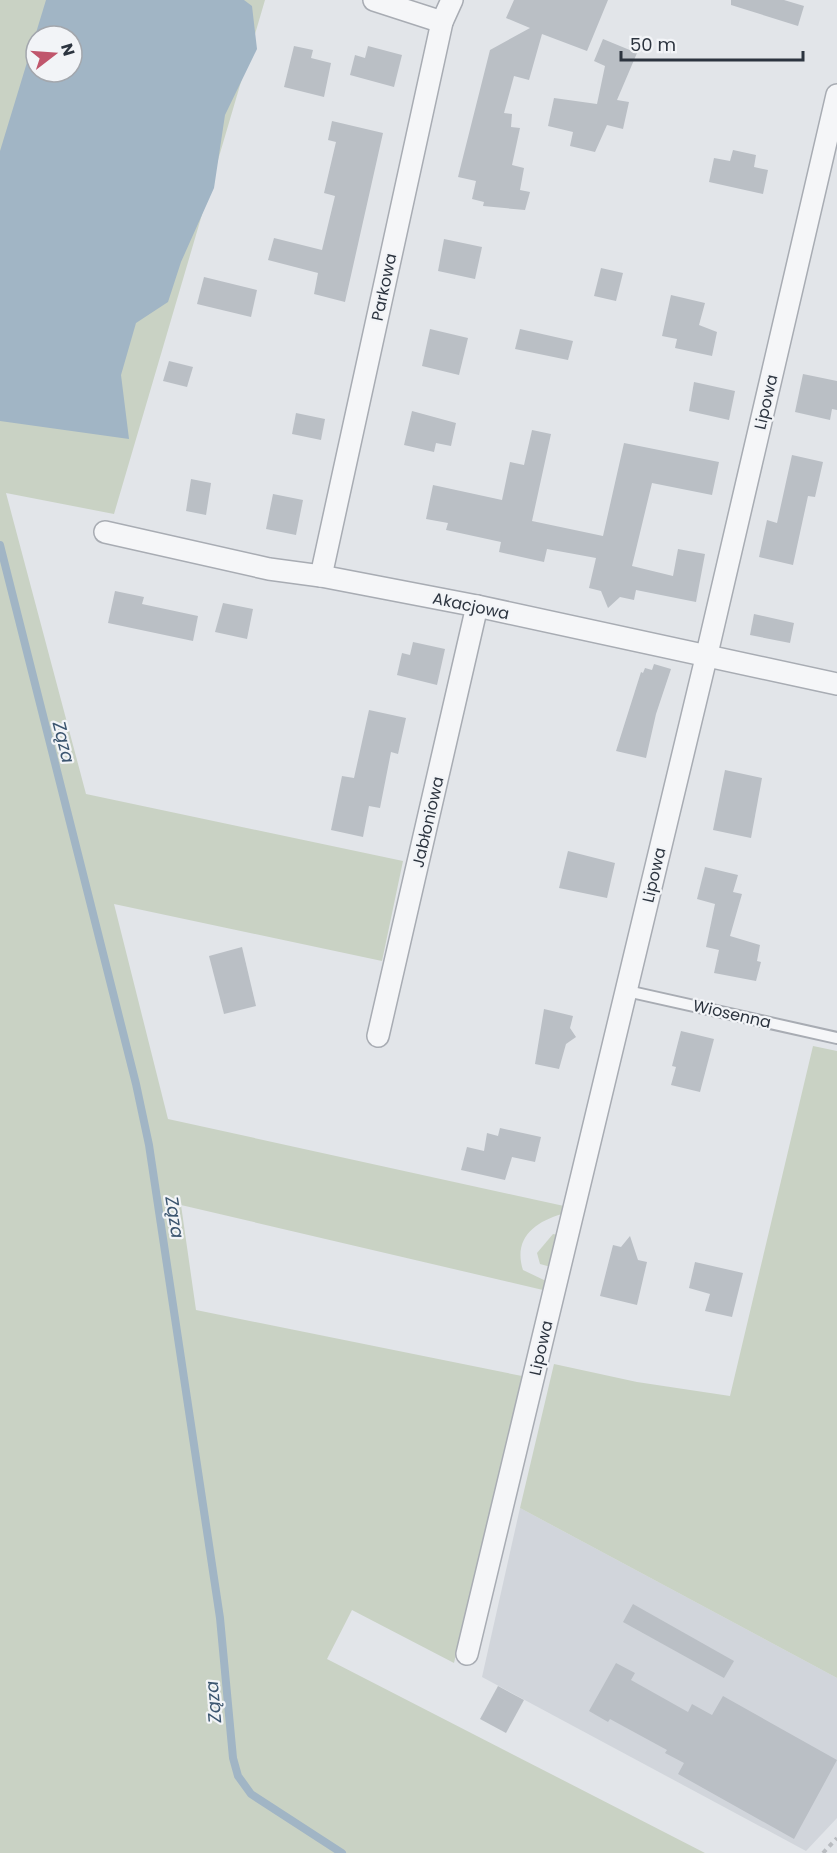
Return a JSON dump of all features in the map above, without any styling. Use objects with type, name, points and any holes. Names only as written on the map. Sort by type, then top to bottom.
[{"type":"street","points":[[374,0],[442,22]]},
{"type":"street","name":"Parkowa","points":[[321,576],[442,22],[452,0]]},
{"type":"street","name":"Lipowa","points":[[468,1654],[706,658],[837,95]]},
{"type":"street","name":"Akacjowa","points":[[105,532],[269,569],[321,576],[477,606],[706,658],[837,684]]},
{"type":"street","name":"Jabłoniowa","points":[[378,1036],[477,606]]},
{"type":"lane","name":"Wiosenna","points":[[627,991],[837,1038]]},
{"type":"path","points":[[823,1853],[837,1838]]},
{"type":"shaded area","points":[[520,1508],[837,1678],[837,1818],[806,1851],[482,1677]]},
{"type":"green space","points":[[0,0],[265,0],[114,514],[6,493],[86,794],[403,861],[382,961],[114,904],[168,1119],[564,1206],[562,1214],[543,1222],[528,1233],[521,1249],[523,1270],[546,1281],[543,1290],[181,1205],[196,1310],[522,1376],[454,1663],[352,1610],[327,1659],[705,1853],[0,1853]]},
{"type":"green space","points":[[813,1046],[837,1051],[837,1678],[520,1508],[554,1364],[637,1382],[730,1396]]},
{"type":"green space","points":[[553,1234],[558,1235],[551,1267],[540,1264],[537,1253]]},
{"type":"water","points":[[46,0],[244,0],[252,6],[257,49],[225,115],[214,188],[181,262],[168,302],[136,323],[121,375],[129,439],[0,421],[0,151],[24,72],[24,84],[84,84],[84,24],[39,24]]},
{"type":"building","points":[[514,0],[608,0],[587,51],[542,34],[529,80],[514,76],[504,113],[512,114],[511,127],[520,128],[512,165],[524,168],[520,190],[530,192],[525,210],[483,206],[484,202],[472,199],[476,181],[458,177],[490,50],[530,28],[506,18]]},
{"type":"building","points":[[731,0],[784,0],[804,6],[798,26],[731,5]]},
{"type":"building","points":[[603,39],[637,53],[617,100],[629,102],[623,129],[607,125],[595,152],[570,146],[573,132],[548,126],[554,98],[597,104],[605,66],[594,61]]},
{"type":"building","points":[[294,46],[313,50],[311,58],[331,63],[324,97],[284,87]]},
{"type":"building","points":[[368,46],[402,55],[394,87],[350,75],[355,55],[365,58]]},
{"type":"building","points":[[332,121],[383,133],[345,302],[314,294],[318,273],[268,260],[274,238],[322,250],[335,196],[324,193],[336,142],[328,140]]},
{"type":"building","points":[[733,150],[756,155],[754,167],[768,170],[763,194],[709,182],[714,158],[730,161]]},
{"type":"building","points":[[444,239],[482,247],[475,279],[438,271]]},
{"type":"building","points":[[601,268],[623,273],[616,301],[594,296]]},
{"type":"building","points":[[204,277],[257,290],[251,317],[197,304]]},
{"type":"building","points":[[671,295],[705,303],[699,325],[717,332],[712,356],[675,348],[677,339],[662,336]]},
{"type":"building","points":[[430,329],[468,338],[459,375],[422,366]]},
{"type":"building","points":[[520,329],[573,341],[568,360],[515,349]]},
{"type":"building","points":[[169,361],[193,367],[187,387],[163,381]]},
{"type":"building","points":[[803,374],[837,381],[837,410],[832,409],[830,420],[795,412]]},
{"type":"building","points":[[694,382],[735,391],[729,420],[689,411]]},
{"type":"building","points":[[412,411],[456,423],[451,446],[436,443],[434,452],[404,445]]},
{"type":"building","points":[[296,413],[325,419],[321,440],[292,434]]},
{"type":"building","points":[[532,430],[551,434],[532,521],[603,536],[624,443],[719,462],[712,495],[652,483],[632,566],[673,576],[678,549],[705,554],[696,602],[636,590],[634,600],[620,597],[608,608],[601,591],[589,588],[596,558],[547,549],[544,562],[499,552],[501,542],[446,530],[448,523],[426,519],[433,485],[502,500],[510,462],[524,465]]},
{"type":"building","points":[[792,455],[823,462],[815,497],[808,496],[793,565],[759,557],[767,520],[777,523]]},
{"type":"building","points":[[191,479],[211,483],[206,515],[186,511]]},
{"type":"building","points":[[273,494],[303,500],[296,535],[266,529]]},
{"type":"building","points":[[115,591],[144,597],[142,604],[198,616],[193,641],[108,623]]},
{"type":"building","points":[[223,603],[253,609],[247,639],[215,632]]},
{"type":"building","points":[[754,614],[794,623],[790,643],[750,635]]},
{"type":"building","points":[[413,642],[445,649],[437,685],[397,675],[402,653],[410,655]]},
{"type":"building","points":[[654,664],[671,669],[656,714],[646,758],[616,751],[641,672],[643,673],[645,668],[652,670]]},
{"type":"building","points":[[369,710],[406,718],[398,754],[391,752],[380,808],[369,806],[363,837],[331,830],[342,776],[354,778]]},
{"type":"building","points":[[725,770],[762,778],[751,838],[713,830]]},
{"type":"building","points":[[568,851],[615,863],[607,898],[559,888]]},
{"type":"building","points":[[705,867],[738,875],[733,892],[742,894],[730,936],[760,945],[757,961],[761,962],[756,981],[714,973],[719,950],[706,947],[715,904],[697,899]]},
{"type":"building","points":[[242,947],[256,1006],[224,1014],[209,956]]},
{"type":"building","points":[[544,1009],[573,1016],[570,1028],[576,1037],[566,1044],[559,1069],[535,1064]]},
{"type":"building","points":[[681,1031],[714,1039],[700,1092],[671,1085],[676,1067],[672,1066]]},
{"type":"building","points":[[500,1128],[541,1137],[535,1162],[512,1157],[505,1180],[461,1170],[467,1147],[484,1151],[487,1133],[498,1136]]},
{"type":"building","points":[[630,1236],[638,1260],[647,1262],[637,1305],[600,1296],[613,1245],[621,1247]]},
{"type":"building","points":[[695,1262],[743,1273],[732,1317],[705,1311],[710,1294],[689,1288]]},
{"type":"building","points":[[633,1604],[734,1661],[724,1678],[623,1622]]},
{"type":"building","points":[[616,1663],[635,1673],[631,1680],[688,1712],[692,1704],[712,1715],[723,1696],[837,1760],[794,1839],[678,1774],[684,1763],[665,1753],[667,1750],[610,1719],[608,1722],[589,1711]]},
{"type":"building","points":[[498,1686],[524,1700],[506,1733],[480,1719]]},
{"type":"waterway","name":"Ząza","points":[[0,545],[136,1084],[149,1145],[220,1618],[233,1758],[238,1776],[251,1794],[342,1853]]}]
